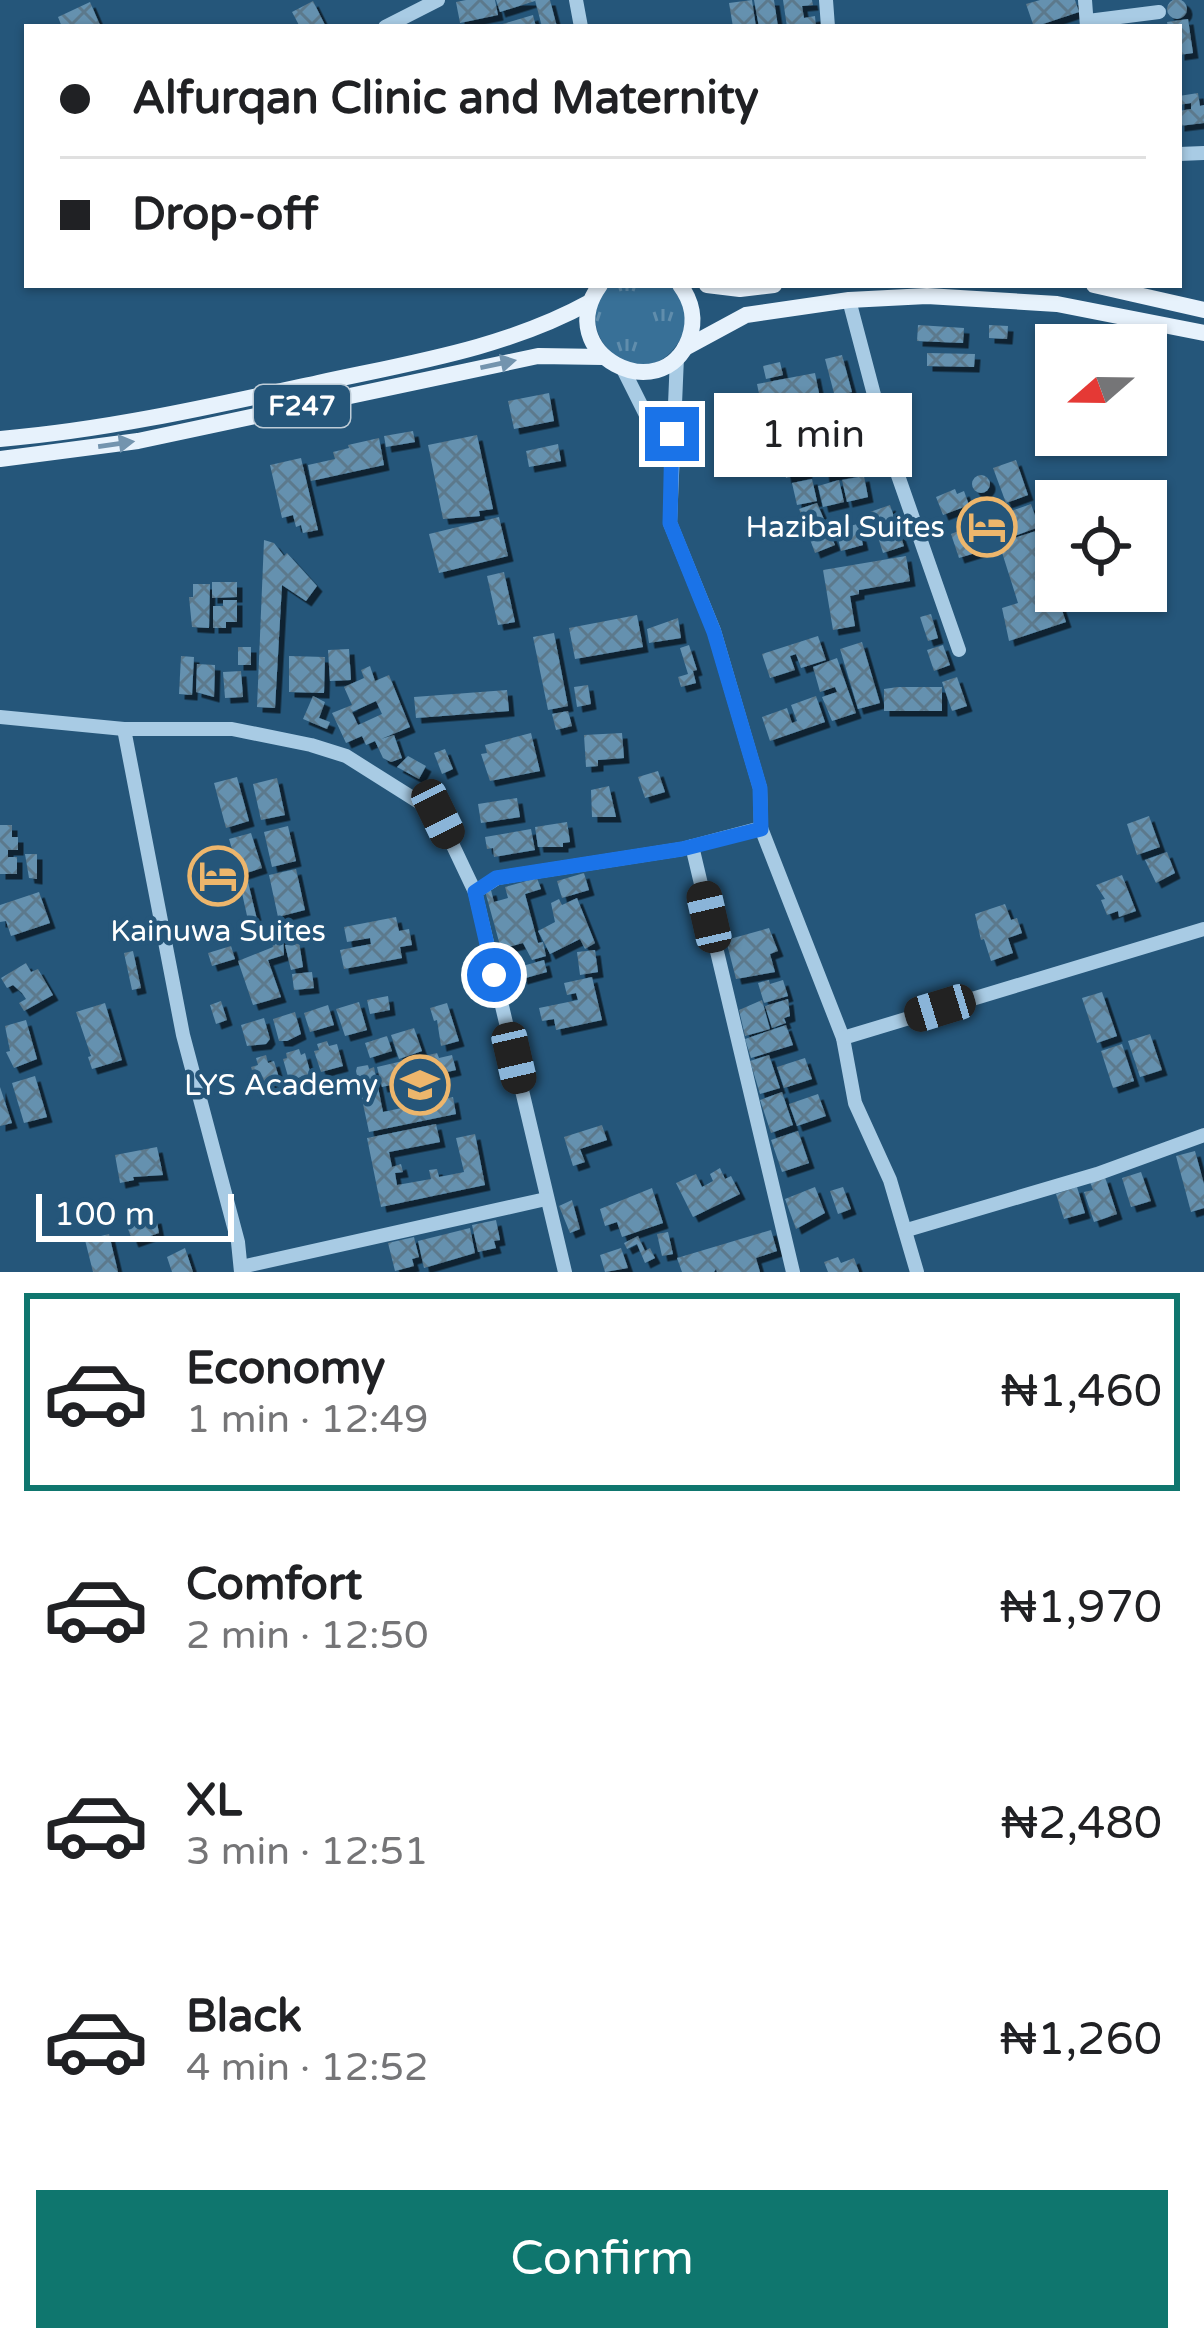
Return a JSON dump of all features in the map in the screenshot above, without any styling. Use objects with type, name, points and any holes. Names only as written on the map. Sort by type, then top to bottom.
[{"type":"main road","points":[[681,288],[693,313],[681,352]]},
{"type":"main road","points":[[1107,288],[1204,310]]},
{"type":"main road","name":"F247","points":[[595,293],[590,337],[603,357]]},
{"type":"main road","name":"F247","points":[[0,439],[169,415],[517,337],[549,325],[595,293]]},
{"type":"main road","points":[[603,357],[623,369],[646,372],[746,316],[849,300],[927,296],[1057,304],[1204,333]]},
{"type":"main road","name":"F247","points":[[0,459],[159,436],[538,356],[603,357]]},
{"type":"street","points":[[391,24],[438,0]]},
{"type":"street","points":[[1085,0],[1087,24],[1158,13]]},
{"type":"street","points":[[849,300],[887,444],[959,650]]},
{"type":"street","points":[[681,352],[670,523],[721,654],[760,788],[761,829],[843,1038],[856,1103],[908,1230],[917,1272]]},
{"type":"street","points":[[623,369],[671,465]]},
{"type":"street","points":[[0,717],[124,728],[232,729],[346,756],[438,814],[475,892],[565,1272]]},
{"type":"street","points":[[124,728],[183,1035],[238,1241],[241,1269],[546,1199]]},
{"type":"street","points":[[475,892],[496,878],[692,847],[761,829]]},
{"type":"street","points":[[692,847],[793,1272]]},
{"type":"street","points":[[843,1038],[1204,929]]},
{"type":"street","points":[[908,1230],[1097,1174],[1204,1135]]},
{"type":"green space","points":[[608,288],[673,288],[685,317],[681,338],[665,357],[648,365],[630,363],[602,341],[596,323],[598,304]]},
{"type":"building","points":[[1177,-1],[1187,9],[1177,19],[1167,9]]},
{"type":"building","points":[[495,0],[498,15],[460,23],[456,2]]},
{"type":"building","points":[[496,0],[535,0],[535,1],[500,12]]},
{"type":"building","points":[[535,0],[550,0],[556,24],[541,24]]},
{"type":"building","points":[[752,0],[756,24],[732,24],[729,3]]},
{"type":"building","points":[[754,0],[774,0],[778,24],[758,24]]},
{"type":"building","points":[[783,0],[812,0],[813,5],[802,6],[804,18],[815,16],[816,24],[787,24]]},
{"type":"building","points":[[1075,0],[1079,12],[1033,24],[1026,4]]},
{"type":"building","points":[[313,1],[324,24],[298,24],[292,12]]},
{"type":"building","points":[[90,2],[100,24],[61,24],[58,17]]},
{"type":"building","points":[[533,15],[535,24],[503,24]]},
{"type":"building","points":[[1188,19],[1193,53],[1182,55],[1182,24],[1167,22]]},
{"type":"building","points":[[1198,93],[1204,123],[1182,126],[1182,110],[1191,109],[1191,103],[1182,104],[1182,96]]},
{"type":"building","points":[[918,325],[964,328],[963,343],[917,341]]},
{"type":"building","points":[[989,325],[1008,326],[1007,339],[989,338]]},
{"type":"building","points":[[927,353],[975,354],[974,367],[927,366]]},
{"type":"building","points":[[842,355],[852,392],[835,397],[825,359]]},
{"type":"building","points":[[780,362],[783,375],[766,379],[763,366]]},
{"type":"building","points":[[815,373],[819,393],[761,403],[757,384]]},
{"type":"building","points":[[549,393],[554,421],[514,429],[508,401]]},
{"type":"building","points":[[856,396],[866,430],[842,437],[834,406]]},
{"type":"building","points":[[795,420],[807,473],[786,478],[775,424]]},
{"type":"building","points":[[413,431],[415,442],[386,447],[384,436]]},
{"type":"building","points":[[477,435],[493,509],[479,511],[480,516],[443,519],[428,445]]},
{"type":"building","points":[[379,438],[384,465],[311,481],[308,465],[335,459],[333,452],[348,445]]},
{"type":"building","points":[[866,439],[876,466],[824,477],[821,449]]},
{"type":"building","points":[[558,444],[561,461],[529,467],[526,451]]},
{"type":"building","points":[[301,458],[318,530],[303,533],[293,515],[282,518],[270,465]]},
{"type":"building","points":[[1016,460],[1028,495],[1006,503],[993,468]]},
{"type":"building","points":[[981,475],[990,484],[981,493],[972,484]]},
{"type":"building","points":[[864,476],[868,497],[847,502],[842,480]]},
{"type":"building","points":[[812,479],[817,501],[797,505],[792,483]]},
{"type":"building","points":[[839,480],[844,502],[823,507],[818,486]]},
{"type":"building","points":[[955,489],[957,494],[964,491],[969,505],[943,515],[936,497]]},
{"type":"building","points":[[817,503],[835,545],[815,553],[799,509]]},
{"type":"building","points":[[1031,504],[1035,528],[1006,539],[997,516]]},
{"type":"building","points":[[890,505],[904,546],[883,553],[870,512]]},
{"type":"building","points":[[499,517],[508,556],[439,573],[429,534]]},
{"type":"building","points":[[858,524],[863,545],[841,551],[836,529]]},
{"type":"building","points":[[979,529],[985,550],[959,558],[951,534]]},
{"type":"building","points":[[1035,531],[1035,612],[1063,612],[1066,622],[1009,641],[1002,608],[1018,603],[999,543]]},
{"type":"building","points":[[264,540],[274,543],[284,556],[287,553],[317,586],[306,601],[282,585],[275,708],[257,707]]},
{"type":"building","points":[[906,556],[910,581],[859,590],[850,596],[855,626],[833,630],[823,570]]},
{"type":"building","points":[[504,572],[515,622],[498,625],[487,576]]},
{"type":"building","points":[[212,582],[237,582],[237,597],[212,598]]},
{"type":"building","points":[[193,584],[210,584],[209,628],[192,627],[189,597],[193,597]]},
{"type":"building","points":[[223,600],[237,600],[237,622],[213,628],[213,606],[223,606]]},
{"type":"building","points":[[931,614],[938,638],[928,641],[920,617]]},
{"type":"building","points":[[637,615],[643,647],[575,659],[569,628]]},
{"type":"building","points":[[678,618],[681,638],[649,643],[647,629]]},
{"type":"building","points":[[554,633],[568,706],[548,710],[533,637]]},
{"type":"building","points":[[818,636],[826,660],[801,668],[796,654],[790,656],[795,670],[770,678],[762,654]]},
{"type":"building","points":[[862,642],[880,703],[858,709],[840,649]]},
{"type":"building","points":[[689,645],[696,683],[681,687],[678,677],[688,674],[680,648]]},
{"type":"building","points":[[943,645],[950,665],[934,671],[927,650]]},
{"type":"building","points":[[238,647],[251,647],[251,665],[238,665]]},
{"type":"building","points":[[349,649],[351,680],[330,681],[328,650]]},
{"type":"building","points":[[181,656],[194,657],[192,695],[179,694]]},
{"type":"building","points":[[289,656],[325,657],[324,693],[289,692]]},
{"type":"building","points":[[837,658],[856,713],[832,721],[822,697],[837,692],[835,687],[820,692],[813,667]]},
{"type":"building","points":[[197,664],[215,665],[214,697],[196,692]]},
{"type":"building","points":[[370,666],[375,681],[389,675],[410,727],[381,739],[394,735],[402,758],[391,762],[383,758],[375,741],[366,745],[362,736],[346,743],[332,713],[352,705],[344,687],[364,678],[361,670]],"holes":[[[376,701],[382,714],[358,725],[352,712]]]},
{"type":"building","points":[[241,671],[243,697],[225,698],[223,672]]},
{"type":"building","points":[[957,677],[967,706],[952,711],[942,682]]},
{"type":"building","points":[[588,685],[591,704],[577,707],[574,687]]},
{"type":"building","points":[[942,687],[942,711],[884,711],[884,689]]},
{"type":"building","points":[[507,690],[509,711],[416,718],[414,697]]},
{"type":"building","points":[[313,696],[325,702],[319,718],[330,722],[327,729],[303,719]]},
{"type":"building","points":[[816,696],[825,722],[770,741],[762,717],[787,708],[792,723],[797,721],[791,705]]},
{"type":"building","points":[[568,711],[572,726],[556,730],[552,714]]},
{"type":"building","points":[[531,733],[540,771],[490,781],[481,754],[487,753],[485,745]]},
{"type":"building","points":[[622,733],[624,758],[598,760],[598,766],[586,767],[584,735]]},
{"type":"building","points":[[445,749],[453,769],[442,774],[434,753]]},
{"type":"building","points":[[408,756],[426,766],[419,779],[397,767]]},
{"type":"building","points":[[658,771],[665,792],[645,798],[638,777]]},
{"type":"building","points":[[237,777],[249,821],[226,828],[214,783]]},
{"type":"building","points":[[277,778],[285,815],[261,820],[253,784]]},
{"type":"building","points":[[609,786],[616,817],[592,817],[591,790]]},
{"type":"building","points":[[517,798],[520,817],[481,823],[478,804]]},
{"type":"building","points":[[1149,816],[1160,847],[1137,855],[1127,824]]},
{"type":"building","points":[[567,822],[570,842],[563,847],[538,847],[535,827]]},
{"type":"building","points":[[0,825],[12,825],[12,837],[18,837],[18,850],[8,850],[8,857],[17,857],[17,874],[0,874]]},
{"type":"building","points":[[288,826],[296,861],[272,867],[264,832]]},
{"type":"building","points":[[531,829],[535,850],[494,857],[493,848],[487,849],[485,837]]},
{"type":"building","points":[[251,833],[262,868],[240,875],[229,839]]},
{"type":"building","points":[[1167,852],[1175,873],[1156,883],[1145,860]]},
{"type":"building","points":[[25,854],[37,854],[37,879],[29,878]]},
{"type":"building","points":[[296,869],[305,910],[278,917],[269,875]]},
{"type":"building","points":[[584,873],[589,890],[562,898],[557,881]]},
{"type":"building","points":[[1122,875],[1136,911],[1119,917],[1118,911],[1107,915],[1101,900],[1105,899],[1096,885]]},
{"type":"building","points":[[537,878],[541,889],[525,894],[546,956],[532,960],[523,943],[501,949],[485,891],[491,890],[494,902],[508,898],[505,887]]},
{"type":"building","points":[[248,882],[260,932],[251,934],[240,884]]},
{"type":"building","points":[[39,892],[50,923],[11,936],[6,921],[0,922],[0,905]]},
{"type":"building","points":[[577,898],[595,943],[585,949],[580,939],[550,954],[538,931],[555,922],[551,903],[559,899],[562,905]]},
{"type":"building","points":[[1005,904],[1022,933],[1008,938],[1013,953],[991,961],[975,914]]},
{"type":"building","points":[[396,917],[399,931],[409,929],[412,945],[400,947],[402,958],[344,969],[340,950],[371,944],[370,938],[347,942],[344,927]]},
{"type":"building","points":[[769,928],[778,951],[770,954],[775,972],[736,979],[726,940]]},
{"type":"building","points":[[283,935],[284,955],[268,960],[281,997],[253,1005],[238,961],[273,947],[271,938]]},
{"type":"building","points":[[299,942],[303,967],[291,970],[285,945]]},
{"type":"building","points":[[231,946],[235,959],[212,966],[208,953]]},
{"type":"building","points":[[595,950],[598,972],[580,975],[577,952]]},
{"type":"building","points":[[133,951],[141,988],[132,990],[124,953]]},
{"type":"building","points":[[544,960],[547,972],[522,979],[519,967]]},
{"type":"building","points":[[26,963],[31,972],[38,969],[53,995],[24,1011],[19,1003],[26,999],[22,993],[13,985],[7,988],[1,978]]},
{"type":"building","points":[[312,972],[314,988],[294,990],[292,974]]},
{"type":"building","points":[[592,977],[602,1020],[556,1030],[554,1019],[542,1021],[539,1008],[578,1000],[576,993],[567,995],[564,983]]},
{"type":"building","points":[[769,980],[770,984],[783,980],[788,996],[764,1003],[758,983]]},
{"type":"building","points":[[1102,992],[1117,1036],[1097,1043],[1082,998]]},
{"type":"building","points":[[388,996],[390,1010],[370,1014],[367,1000]]},
{"type":"building","points":[[788,999],[790,1016],[784,1018],[786,1023],[772,1028],[765,1006]]},
{"type":"building","points":[[762,1000],[770,1029],[745,1036],[739,1010]]},
{"type":"building","points":[[221,1001],[227,1020],[216,1024],[210,1005]]},
{"type":"building","points":[[359,1002],[367,1030],[345,1036],[336,1009]]},
{"type":"building","points":[[105,1003],[122,1060],[92,1069],[76,1012]]},
{"type":"building","points":[[447,1003],[459,1041],[441,1046],[430,1008]]},
{"type":"building","points":[[328,1005],[334,1025],[310,1032],[304,1013]]},
{"type":"building","points":[[295,1012],[301,1034],[279,1041],[273,1019]]},
{"type":"building","points":[[264,1018],[270,1039],[266,1044],[247,1046],[241,1025]]},
{"type":"building","points":[[26,1020],[37,1059],[14,1068],[6,1052],[10,1051],[5,1026]]},
{"type":"building","points":[[786,1025],[793,1045],[751,1058],[745,1039]]},
{"type":"building","points":[[414,1028],[422,1051],[399,1059],[391,1035]]},
{"type":"building","points":[[1150,1034],[1162,1070],[1140,1077],[1128,1041]]},
{"type":"building","points":[[387,1036],[392,1051],[370,1058],[365,1043]]},
{"type":"building","points":[[327,1041],[329,1046],[337,1044],[343,1066],[321,1072],[314,1051],[319,1050],[317,1044]]},
{"type":"building","points":[[1122,1044],[1134,1081],[1113,1088],[1101,1051]]},
{"type":"building","points":[[299,1049],[301,1055],[305,1053],[311,1075],[289,1080],[283,1059]]},
{"type":"building","points":[[437,1053],[439,1058],[452,1055],[456,1070],[382,1087],[377,1067]]},
{"type":"building","points":[[266,1055],[268,1063],[274,1061],[280,1081],[257,1087],[251,1067],[258,1065],[256,1058]]},
{"type":"building","points":[[769,1055],[780,1088],[760,1094],[750,1061]]},
{"type":"building","points":[[805,1058],[812,1079],[784,1088],[777,1067]]},
{"type":"building","points":[[374,1067],[383,1112],[453,1097],[456,1114],[369,1132],[356,1071]]},
{"type":"building","points":[[35,1076],[47,1117],[24,1123],[12,1083]]},
{"type":"building","points":[[0,1087],[12,1123],[0,1126]]},
{"type":"building","points":[[782,1092],[793,1125],[771,1133],[760,1100]]},
{"type":"building","points":[[818,1094],[826,1116],[797,1126],[789,1104]]},
{"type":"building","points":[[436,1124],[440,1142],[389,1152],[392,1167],[401,1164],[403,1172],[395,1173],[397,1185],[431,1179],[429,1170],[437,1169],[439,1177],[464,1172],[456,1138],[475,1134],[485,1185],[381,1207],[367,1138]]},
{"type":"building","points":[[602,1125],[607,1140],[580,1149],[585,1162],[573,1166],[564,1137]]},
{"type":"building","points":[[798,1131],[809,1163],[782,1172],[771,1140]]},
{"type":"building","points":[[157,1147],[163,1175],[120,1183],[115,1155]]},
{"type":"building","points":[[1195,1151],[1204,1184],[1204,1208],[1191,1212],[1176,1156]]},
{"type":"building","points":[[720,1168],[725,1179],[731,1176],[740,1194],[693,1217],[676,1183],[696,1174],[702,1187],[713,1181],[710,1174]]},
{"type":"building","points":[[1141,1172],[1151,1201],[1131,1207],[1122,1178]]},
{"type":"building","points":[[1105,1177],[1117,1214],[1094,1222],[1084,1192],[1093,1190],[1090,1182]]},
{"type":"building","points":[[815,1187],[825,1213],[796,1229],[785,1199]]},
{"type":"building","points":[[843,1187],[851,1209],[838,1214],[830,1191]]},
{"type":"building","points":[[1077,1187],[1085,1213],[1064,1219],[1056,1194]]},
{"type":"building","points":[[652,1188],[663,1223],[622,1237],[617,1222],[605,1226],[600,1209]]},
{"type":"building","points":[[572,1200],[580,1229],[570,1233],[559,1206]]},
{"type":"building","points":[[156,1218],[159,1233],[133,1242],[126,1224]]},
{"type":"building","points":[[496,1220],[500,1240],[494,1241],[496,1248],[478,1252],[472,1225]]},
{"type":"building","points":[[470,1228],[475,1253],[424,1268],[418,1241]]},
{"type":"building","points":[[771,1230],[777,1251],[756,1258],[760,1272],[682,1272],[677,1258]]},
{"type":"building","points":[[668,1232],[673,1254],[662,1256],[657,1234]]},
{"type":"building","points":[[109,1234],[118,1272],[93,1272],[85,1240]]},
{"type":"building","points":[[638,1236],[645,1251],[650,1248],[655,1258],[645,1263],[637,1244],[627,1249],[624,1243]]},
{"type":"building","points":[[414,1237],[419,1257],[412,1259],[414,1266],[395,1271],[388,1243]]},
{"type":"building","points":[[185,1248],[193,1272],[172,1272],[167,1257]]},
{"type":"building","points":[[621,1248],[628,1268],[605,1272],[600,1255]]},
{"type":"building","points":[[838,1257],[841,1263],[854,1258],[859,1272],[828,1272],[824,1262]]},
{"type":"place","name":"Hazibal Suites","points":[[987,527]]},
{"type":"place","name":"Kainuwa Suites","points":[[218,876]]},
{"type":"place","name":"LYS Academy","points":[[420,1085]]},
{"type":"route","points":[[494,975],[475,892],[496,878],[682,849],[761,829],[760,788],[714,632],[670,523],[672,434]]}]
